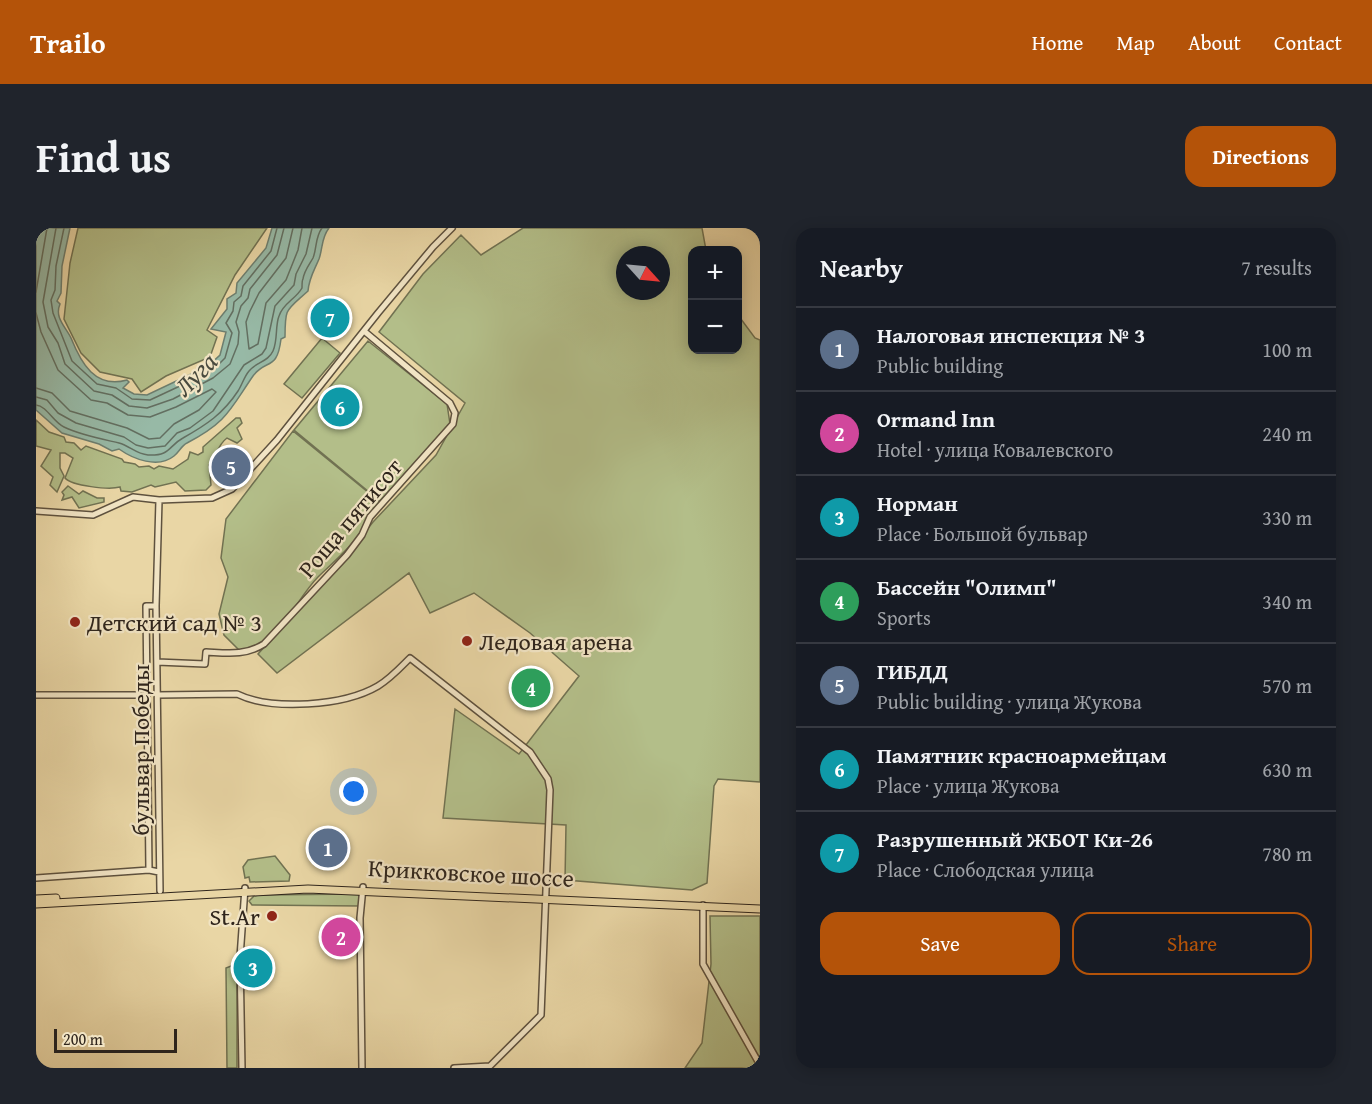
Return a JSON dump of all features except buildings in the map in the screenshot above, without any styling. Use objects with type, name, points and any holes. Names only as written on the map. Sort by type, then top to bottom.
[{"type":"main road","name":"Крикковское шоссе","points":[[36,899],[308,885],[760,908]]},
{"type":"main road","points":[[36,904],[245,890]]},
{"type":"street","points":[[36,512],[93,515],[133,498],[159,500],[212,498],[232,489],[257,464],[315,394],[432,247],[452,228]]},
{"type":"street","name":"Роща пятисот","points":[[157,662],[205,664],[206,652],[252,652],[264,644],[347,555],[370,517],[453,424],[455,413],[450,403],[364,331]]},
{"type":"street","name":"бульвар Победы","points":[[159,500],[156,606],[160,891]]},
{"type":"street","points":[[149,870],[146,606],[156,606]]},
{"type":"street","points":[[158,695],[237,694],[249,699],[268,701],[330,702],[359,695],[378,686],[410,658],[530,752],[548,779],[550,813],[541,1015],[490,1066],[454,1068]]},
{"type":"street","points":[[36,695],[147,695]]},
{"type":"street","points":[[36,878],[149,870],[159,872]]},
{"type":"street","points":[[362,1068],[360,918],[363,889]]},
{"type":"street","points":[[242,1068],[240,957],[245,890]]},
{"type":"street","points":[[703,906],[703,964],[760,1065]]},
{"type":"green space","points":[[78,228],[267,228],[235,275],[207,330],[217,337],[210,357],[166,376],[141,392],[132,379],[100,372],[81,353],[64,319],[70,263]]},
{"type":"green space","points":[[523,228],[702,228],[705,246],[688,246],[688,354],[742,354],[742,320],[755,338],[760,340],[760,782],[718,779],[714,786],[707,883],[692,890],[565,880],[566,825],[443,818],[455,709],[519,754],[579,676],[530,633],[474,593],[430,613],[409,573],[277,673],[258,654],[347,555],[373,522],[436,455],[465,403],[379,332],[423,274],[461,235],[481,255]]},
{"type":"green space","points":[[322,338],[340,353],[302,398],[284,384]]},
{"type":"green space","points":[[368,341],[447,404],[450,424],[380,501],[294,430]]},
{"type":"green space","points":[[236,418],[240,418],[242,423],[237,428],[242,439],[237,443],[227,438],[221,445],[209,465],[211,485],[206,490],[185,491],[176,482],[155,487],[151,485],[132,492],[121,491],[120,487],[83,485],[65,478],[73,458],[60,453],[60,468],[64,476],[57,492],[50,485],[53,477],[41,466],[51,450],[36,446],[36,420],[49,432],[64,437],[66,442],[74,443],[81,450],[86,446],[139,467],[149,466],[154,469],[159,466],[173,469],[188,459],[190,452],[198,455],[203,452],[203,447]]},
{"type":"green space","points":[[293,431],[380,502],[356,539],[318,577],[275,633],[265,642],[240,651],[224,635],[219,614],[228,577],[221,558],[226,519]]},
{"type":"green space","points":[[68,486],[79,494],[83,491],[97,498],[104,498],[104,502],[79,508],[72,497],[62,500],[64,495],[62,492]]},
{"type":"green space","points":[[275,856],[290,875],[289,881],[250,882],[249,877],[245,878],[243,867],[248,860]]},
{"type":"green space","points":[[358,894],[361,898],[360,906],[252,905],[249,901],[259,895]]},
{"type":"green space","points":[[710,916],[760,916],[760,1068],[685,1068],[702,1043],[711,964]]},
{"type":"green space","points":[[231,966],[237,969],[237,1068],[227,1068],[226,968]]},
{"type":"water","name":"Луга","points":[[36,228],[70,228],[62,266],[61,293],[57,301],[60,304],[58,314],[79,356],[91,372],[98,377],[106,381],[127,380],[129,382],[123,388],[134,394],[147,395],[208,366],[220,355],[226,332],[211,329],[227,309],[227,299],[236,293],[237,283],[266,248],[272,228],[329,228],[308,291],[288,310],[285,320],[285,337],[281,339],[274,360],[253,376],[226,415],[211,429],[185,444],[168,460],[153,462],[138,459],[119,449],[112,451],[99,444],[62,433],[36,410]]},
{"type":"place","name":"Разрушенный ЖБОТ Ки-26","points":[[330,318]]},
{"type":"place","name":"Памятник красноармейцам","points":[[340,407]]},
{"type":"place","name":"ГИБДД","points":[[231,467]]},
{"type":"place","name":"Детский сад № 3","points":[[75,622]]},
{"type":"place","name":"Ледовая арена","points":[[467,641]]},
{"type":"place","name":"Бассейн \"Олимп\"","points":[[531,688]]},
{"type":"place","name":"Налоговая инспекция № 3","points":[[328,848]]},
{"type":"place","name":"St.Ar","points":[[272,916]]},
{"type":"place","name":"Ormand Inn","points":[[341,937]]},
{"type":"place","name":"Норман","points":[[253,968]]}]
